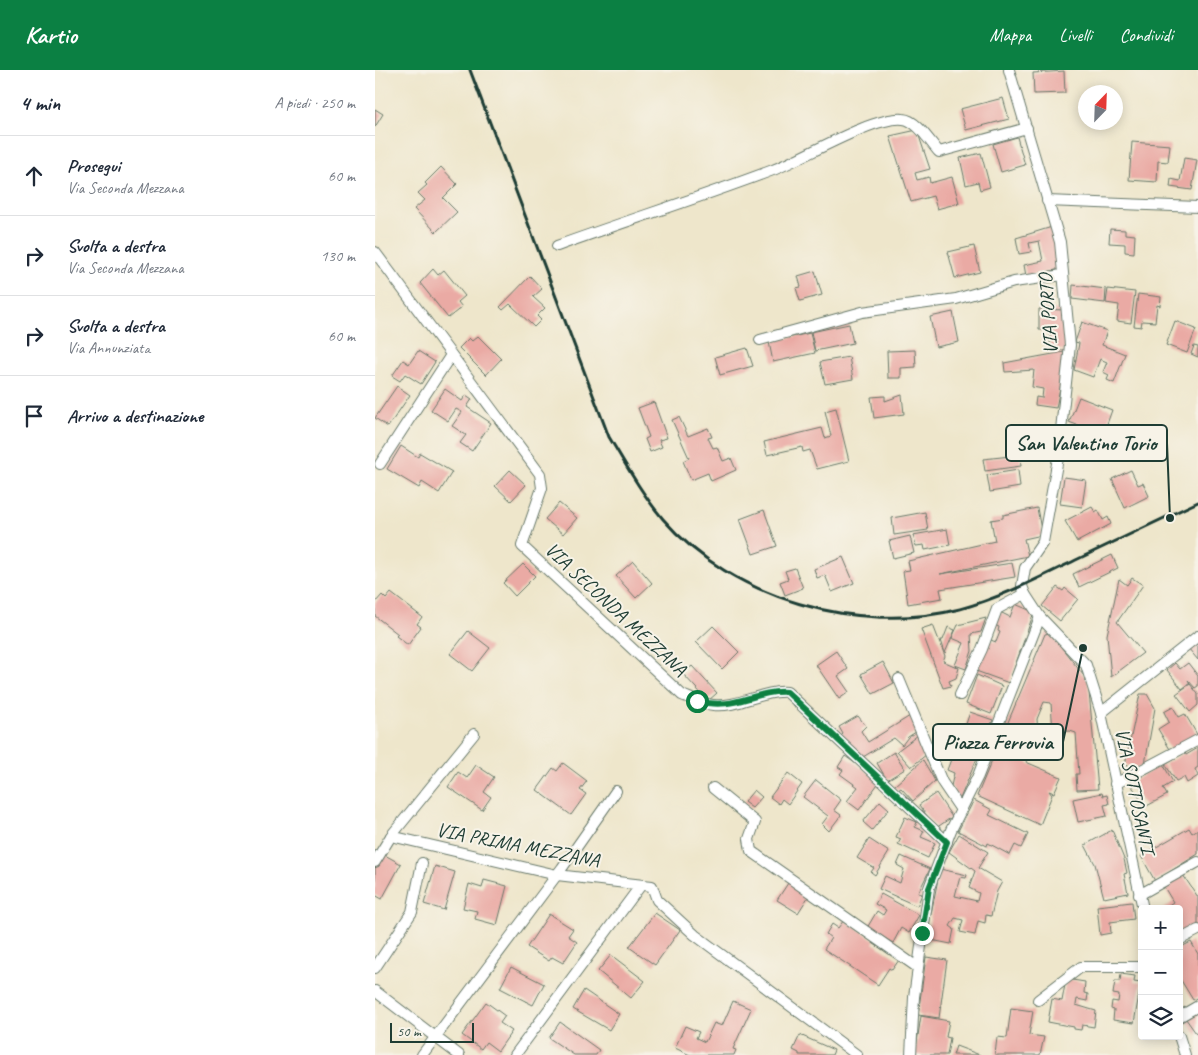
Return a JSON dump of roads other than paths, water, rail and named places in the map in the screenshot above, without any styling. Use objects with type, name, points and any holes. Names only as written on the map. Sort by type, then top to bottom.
[{"type":"street","name":"VIA PORTO","points":[[1009,70],[1059,242],[1070,346],[1058,458],[1043,542],[1025,568],[1024,590]]},
{"type":"street","points":[[557,246],[774,169],[869,126],[902,118],[913,123],[939,152],[1027,128]]},
{"type":"street","points":[[1047,201],[1198,207]]},
{"type":"street","name":"VIA SECONDA MEZZANA","points":[[375,252],[540,474],[542,488],[522,546],[683,695],[713,705],[728,704],[777,691],[787,692],[947,842]]},
{"type":"street","points":[[760,340],[863,312],[956,299],[1014,282],[1063,275]]},
{"type":"street","points":[[380,464],[451,354]]},
{"type":"street","points":[[960,695],[982,649],[997,609],[1024,590],[1040,617],[1086,665],[1101,713]]},
{"type":"street","points":[[911,1055],[917,966],[929,888],[947,842],[999,725],[1040,617]]},
{"type":"street","name":"VIA SOTTOSANTI","points":[[1142,905],[1101,713],[1198,636]]},
{"type":"street","points":[[899,680],[942,782],[961,810]]},
{"type":"street","name":"VIA PRIMA MEZZANA","points":[[474,734],[391,836],[557,875],[641,885]]},
{"type":"street","points":[[1115,784],[1198,740]]},
{"type":"street","points":[[713,788],[755,822],[749,839],[751,851],[917,966]]},
{"type":"street","points":[[422,1055],[557,875],[616,792]]},
{"type":"street","points":[[375,862],[391,836]]},
{"type":"street","points":[[375,968],[411,912],[422,862]]},
{"type":"street","points":[[1139,895],[1198,862]]},
{"type":"street","points":[[515,1055],[641,885],[652,886],[657,900],[695,935],[857,1055]]},
{"type":"street","points":[[1183,938],[1198,930]]},
{"type":"street","points":[[1038,1000],[1081,967],[1138,967]]},
{"type":"street","points":[[375,992],[459,1055]]},
{"type":"street","points":[[1183,1015],[1198,1006]]},
{"type":"street","points":[[1180,1040],[1185,1055]]},
{"type":"railway","points":[[470,70],[609,437],[641,489],[663,519],[691,547],[724,570],[761,589],[799,604],[840,613],[881,617],[921,616],[960,609],[1006,593],[1198,502]]},
{"type":"place","name":"San Valentino Torio","points":[[1170,518]]},
{"type":"place","name":"Piazza Ferrovia","points":[[1083,648]]}]
